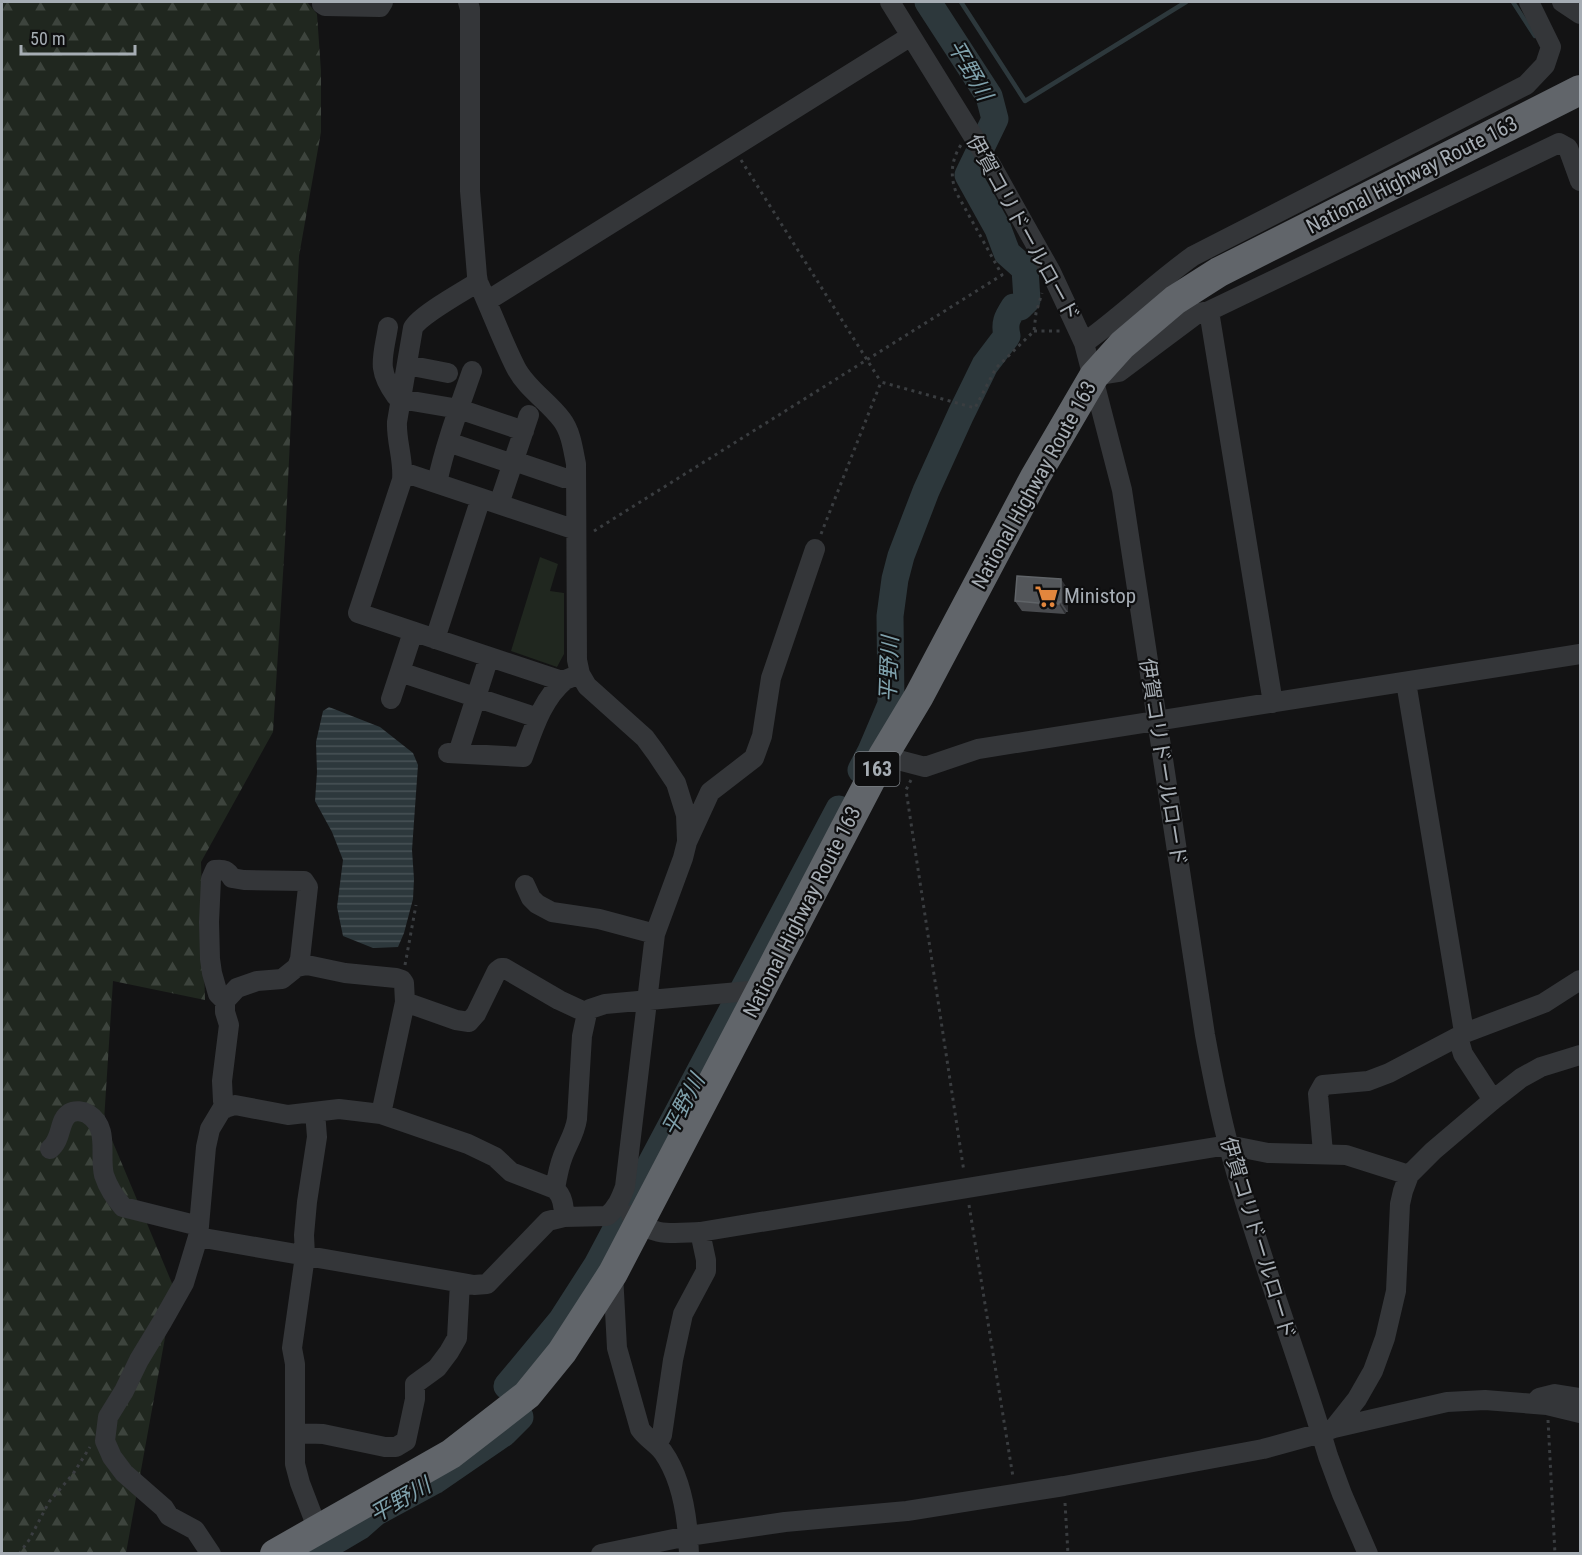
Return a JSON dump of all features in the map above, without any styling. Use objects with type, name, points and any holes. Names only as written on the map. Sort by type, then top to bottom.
[{"type":"highway","name":"National Highway Route 163","points":[[275,1554],[312,1541],[451,1454],[527,1395],[562,1352],[613,1273],[640,1224],[749,991],[918,696],[1035,477],[1094,376],[1122,345],[1175,300],[1219,272],[1581,90]]},
{"type":"street","points":[[322,3],[325,6],[381,7],[383,2]]},
{"type":"street","name":"伊賀コリドールロード","points":[[890,2],[991,165],[1051,272],[1082,338],[1094,376],[1122,490],[1205,1035],[1228,1146],[1242,1192],[1328,1431],[1342,1494],[1368,1554]]},
{"type":"street","points":[[1082,338],[1113,322],[1193,256],[1526,85],[1545,65],[1551,47],[1529,2]]},
{"type":"street","points":[[1562,2],[1581,14]]},
{"type":"street","points":[[470,3],[470,191],[478,282],[516,369],[526,383],[562,420],[568,431],[576,464],[577,660],[572,677],[558,686],[537,718],[523,757],[453,753],[476,698],[489,657]]},
{"type":"street","points":[[487,301],[911,36]]},
{"type":"street","points":[[1094,376],[1119,372],[1197,313],[1209,311],[1559,143],[1568,148],[1581,181]]},
{"type":"street","points":[[478,282],[416,323],[413,328],[400,399],[397,434],[403,472],[358,613],[559,680],[572,677],[587,686],[645,738],[676,783],[686,815],[687,842]]},
{"type":"street","points":[[1209,311],[1273,703]]},
{"type":"street","points":[[388,327],[382,366],[391,389],[400,399],[526,423],[513,463],[490,501],[435,639]]},
{"type":"street","points":[[406,364],[448,373]]},
{"type":"street","points":[[437,483],[472,371]]},
{"type":"street","points":[[448,442],[564,478]]},
{"type":"street","points":[[403,472],[490,501],[577,536]]},
{"type":"street","points":[[51,1149],[60,1134],[62,1120],[71,1112],[82,1111],[90,1115],[98,1124],[102,1135],[104,1174],[108,1185],[123,1207],[199,1231],[305,1256],[474,1285],[487,1284],[548,1221],[564,1217],[607,1216],[619,1202],[625,1187],[655,934],[687,842],[710,792],[754,758],[762,736],[771,678],[815,549]]},
{"type":"street","points":[[391,699],[413,632]]},
{"type":"street","points":[[884,756],[925,767],[978,749],[1581,654]]},
{"type":"street","points":[[400,672],[537,718]]},
{"type":"street","points":[[1406,682],[1463,1026],[1463,1054],[1493,1100]]},
{"type":"street","points":[[225,1001],[218,994],[210,959],[211,879],[215,870],[228,871],[232,878],[244,880],[304,881],[309,887],[297,967]]},
{"type":"street","points":[[525,885],[531,898],[537,904],[552,912],[599,919],[655,934]]},
{"type":"street","points":[[226,1108],[223,1101],[222,1081],[228,1025],[225,1001],[237,987],[257,981],[282,979],[297,967],[307,965],[402,980],[404,983],[405,1002],[381,1114]]},
{"type":"street","points":[[405,1002],[456,1020],[469,1022],[476,1014],[497,971],[504,968],[559,1000],[587,1013]]},
{"type":"street","points":[[1323,1153],[1318,1094],[1323,1085],[1368,1081],[1389,1073],[1462,1035],[1544,1003],[1581,980]]},
{"type":"street","points":[[555,1189],[563,1156],[575,1132],[582,1036],[590,1009],[605,1004],[647,999],[749,991]]},
{"type":"street","points":[[1328,1431],[1357,1399],[1373,1371],[1384,1338],[1396,1291],[1400,1204],[1409,1175],[1433,1151],[1521,1078],[1541,1067],[1581,1055]]},
{"type":"street","points":[[211,1554],[195,1530],[169,1516],[164,1508],[124,1473],[112,1457],[105,1441],[108,1417],[184,1283],[199,1231],[206,1147],[210,1130],[222,1109],[235,1105],[288,1115],[339,1109],[381,1114],[468,1144],[495,1157],[518,1176],[555,1189],[564,1204],[564,1217]]},
{"type":"street","points":[[312,1541],[295,1464],[295,1364],[292,1348],[305,1256],[307,1202],[317,1137],[315,1112]]},
{"type":"street","points":[[619,1202],[640,1224],[661,1233],[700,1233],[1228,1146],[1268,1153],[1346,1155],[1409,1175]]},
{"type":"street","points":[[657,1445],[662,1435],[673,1360],[683,1314],[706,1271],[700,1233]]},
{"type":"street","points":[[613,1273],[617,1348],[620,1363],[640,1429],[664,1454],[675,1475],[688,1545]]},
{"type":"street","points":[[296,1433],[323,1434],[385,1447],[396,1447],[406,1441],[415,1399],[415,1384],[437,1368],[457,1338],[460,1283]]},
{"type":"street","points":[[1518,1403],[1555,1394],[1581,1398]]},
{"type":"street","points":[[601,1554],[688,1545],[785,1522],[907,1511],[1064,1486],[1263,1449],[1447,1402],[1485,1400],[1547,1406],[1581,1413]]},
{"type":"path","points":[[577,536],[1002,275],[951,180],[952,165],[959,147],[971,135]]},
{"type":"path","points":[[733,147],[881,382],[975,408],[996,368],[1034,331],[1042,294],[1051,272]]},
{"type":"path","points":[[1034,331],[1082,338]]},
{"type":"path","points":[[815,549],[881,382]]},
{"type":"path","points":[[925,767],[912,778],[906,790],[1016,1494]]},
{"type":"path","points":[[402,980],[416,905]]},
{"type":"path","points":[[1547,1406],[1555,1554]]},
{"type":"path","points":[[18,1554],[29,1540],[49,1502],[73,1474],[90,1446]]},
{"type":"path","points":[[1064,1486],[1068,1554]]},
{"type":"green space","points":[[2,2],[307,2],[317,14],[321,71],[321,132],[299,256],[273,732],[201,862],[205,1000],[113,981],[104,1121],[174,1288],[126,1553],[2,1554]]},
{"type":"green space","points":[[540,557],[558,564],[550,591],[564,593],[564,654],[557,667],[511,651]]},
{"type":"shaded area","points":[[329,707],[380,727],[413,753],[418,765],[412,850],[413,899],[398,947],[373,948],[343,936],[337,907],[343,860],[332,832],[315,801],[316,742],[323,711]]},
{"type":"building","points":[[1017,576],[1061,579],[1061,602],[1049,604],[1015,601]]},
{"type":"waterway","name":"平野川","points":[[861,770],[891,704],[890,616],[901,556],[926,491],[961,414],[985,365],[1007,336],[1008,318],[1014,307],[1020,307],[1027,300],[1025,269],[1007,253],[998,229],[968,175],[995,119],[989,96],[928,2]]},
{"type":"waterway","points":[[961,2],[1025,101],[1186,2]]},
{"type":"waterway","points":[[1513,2],[1535,36]]},
{"type":"waterway","name":"平野川","points":[[507,1386],[561,1321],[597,1265],[839,809]]},
{"type":"waterway","name":"平野川","points":[[305,1554],[330,1539],[337,1540],[359,1527],[375,1513],[434,1481],[504,1433],[520,1417]]},
{"type":"place","name":"Ministop","points":[[1046,596]]}]
